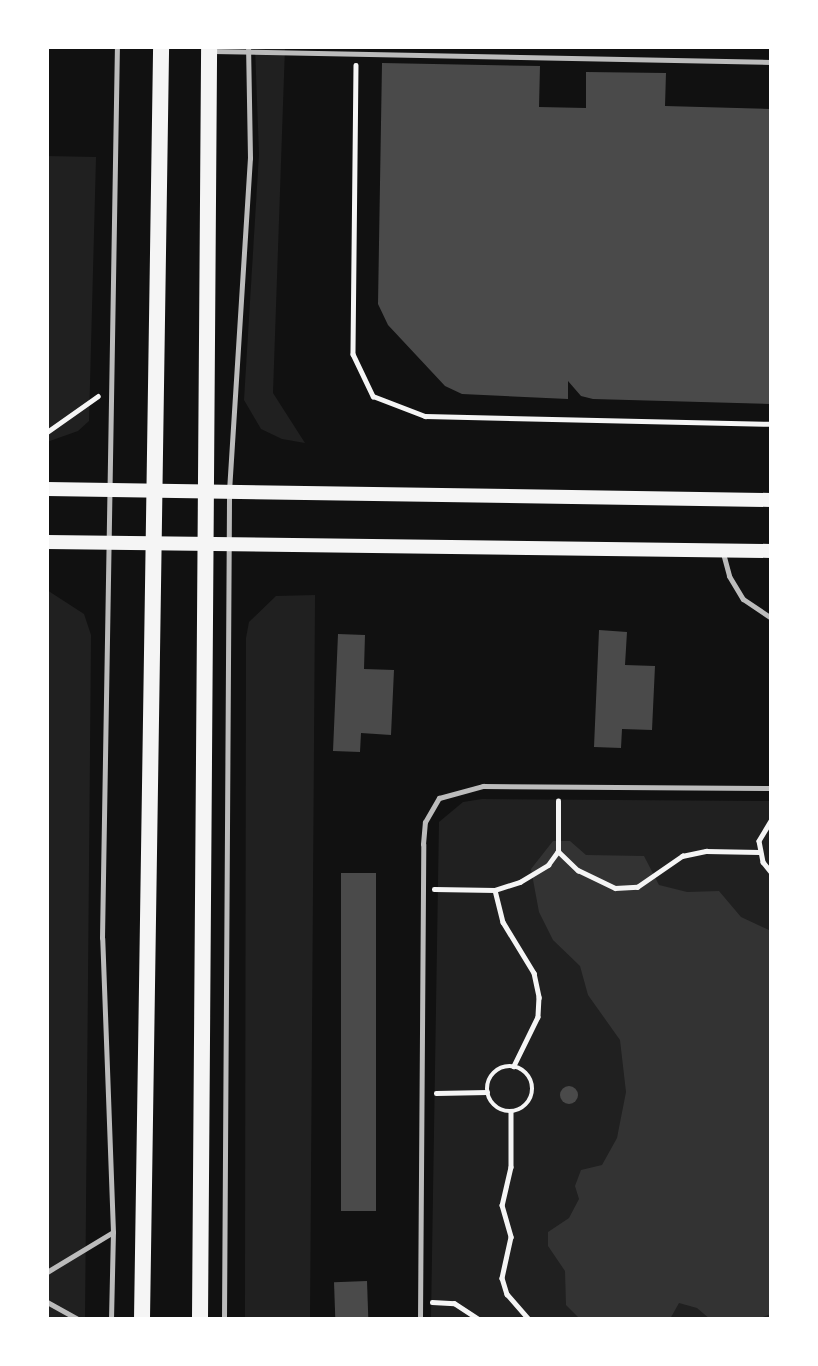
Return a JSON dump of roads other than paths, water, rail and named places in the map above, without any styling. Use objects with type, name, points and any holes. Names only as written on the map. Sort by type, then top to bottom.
[{"type":"main road","points":[[142,1319],[161,47]]},
{"type":"main road","points":[[200,1319],[209,49]]},
{"type":"main road","points":[[47,489],[771,500]]},
{"type":"main road","points":[[47,541],[771,551]]},
{"type":"lane","points":[[111,1319],[113,1232],[102,938],[112,490],[117,47]]},
{"type":"lane","points":[[209,49],[771,62]]},
{"type":"lane","points":[[223,1319],[229,491],[250,158],[248,49]]},
{"type":"lane","points":[[722,551],[729,576],[743,599],[771,618]]},
{"type":"lane","points":[[420,1319],[425,822],[439,798],[483,786],[771,788]]},
{"type":"lane","points":[[47,1272],[113,1232]]},
{"type":"lane","points":[[47,1302],[78,1319]]}]
